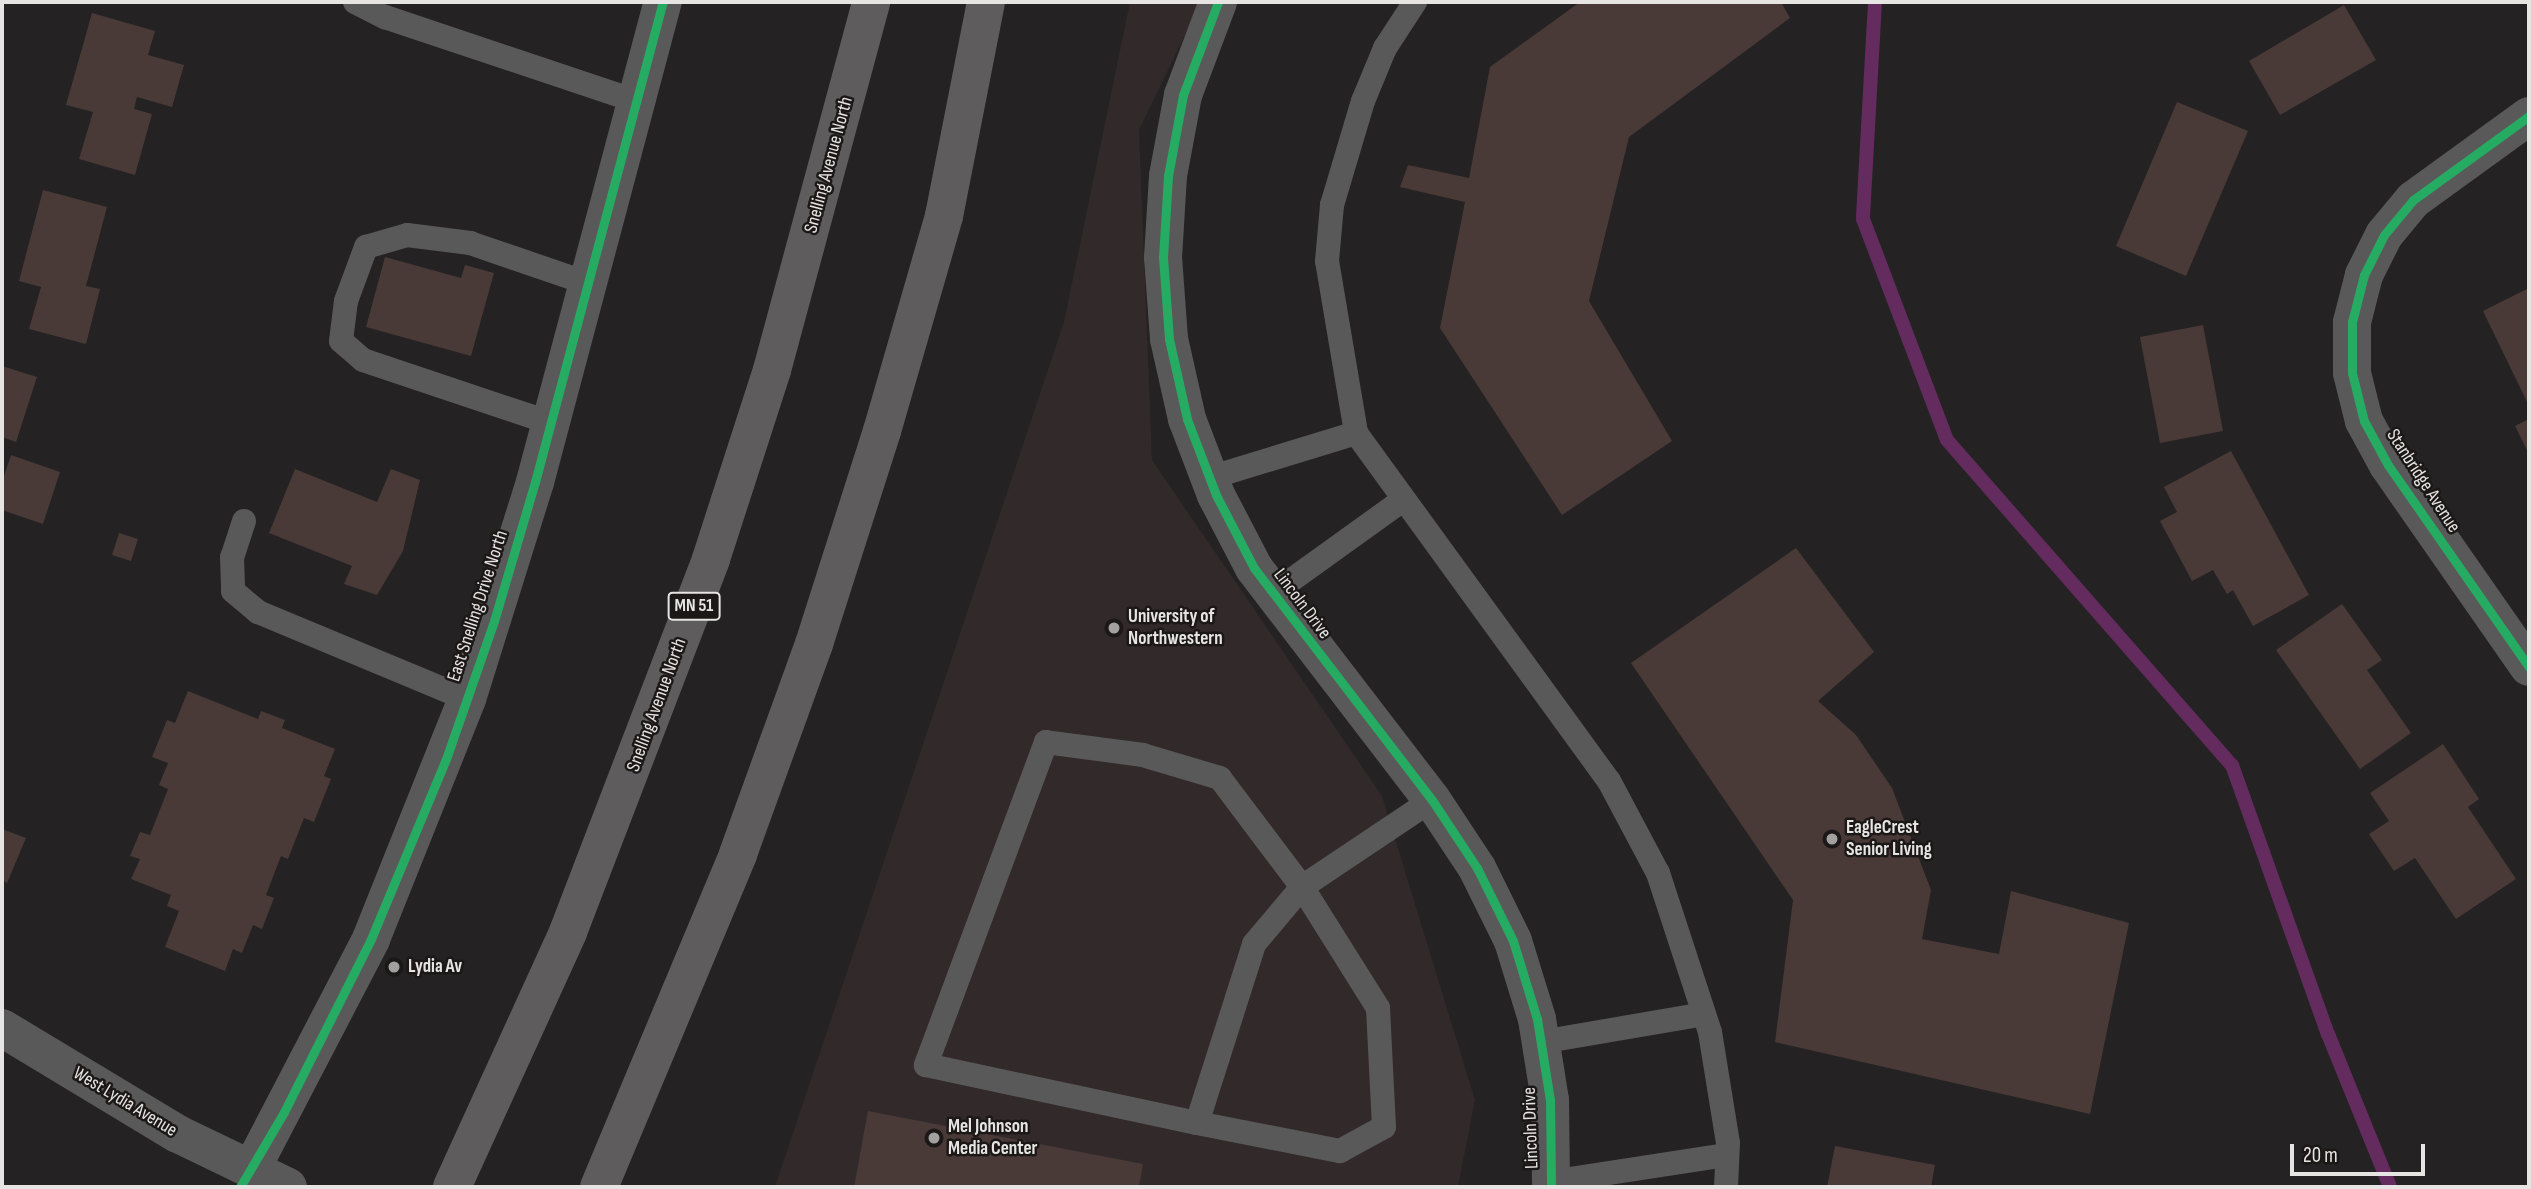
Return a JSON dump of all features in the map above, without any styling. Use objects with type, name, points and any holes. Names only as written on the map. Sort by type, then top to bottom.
[{"type":"highway","name":"Snelling Avenue North","points":[[452,1187],[568,932],[711,559],[772,370],[871,2]]},
{"type":"highway","points":[[599,1187],[738,854],[818,631],[882,431],[943,216],[986,2]]},
{"type":"street","name":"East Snelling Drive North","points":[[245,1179],[371,939],[467,699],[551,423],[663,2]]},
{"type":"street","name":"Lincoln Drive","points":[[1218,2],[1183,95],[1168,176],[1163,257],[1170,339],[1187,419],[1209,478],[1254,568],[1432,800],[1477,868],[1513,941],[1541,1042],[1550,1100],[1551,1184]]},
{"type":"street","name":"Stanbridge Avenue","points":[[2529,116],[2413,200],[2384,235],[2364,275],[2352,323],[2352,373],[2364,421],[2388,464],[2529,667]]},
{"type":"street","name":"West Lydia Avenue","points":[[2,1028],[178,1134],[245,1179],[288,1187]]},
{"type":"lane","points":[[355,2],[385,17],[636,101]]},
{"type":"lane","points":[[1415,2],[1380,58],[1332,205],[1327,261],[1356,433],[1609,781],[1658,873],[1704,1014],[1727,1155],[1726,1187]]},
{"type":"lane","points":[[551,423],[363,359],[341,341],[345,301],[366,247],[407,235],[470,243],[587,283]]},
{"type":"lane","points":[[1209,478],[1356,433]]},
{"type":"lane","points":[[1272,594],[1403,500]]},
{"type":"lane","points":[[243,521],[232,557],[233,591],[258,612],[467,699]]},
{"type":"lane","points":[[1046,742],[1143,755],[1220,778],[1302,887],[1377,1008],[1384,1127],[1340,1151],[1197,1123],[926,1065],[1046,742]]},
{"type":"lane","points":[[1197,1123],[1254,944],[1302,887],[1432,800]]},
{"type":"lane","points":[[1541,1042],[1704,1014]]},
{"type":"lane","points":[[1551,1184],[1727,1155]]},
{"type":"shaded area","name":"University of Northwestern","points":[[1130,2],[1201,2],[1139,130],[1152,460],[1382,796],[1475,1100],[1458,1187],[775,1187],[1064,322]]},
{"type":"building","points":[[1580,2],[1781,2],[1790,18],[1629,137],[1589,301],[1672,441],[1562,515],[1440,328],[1465,202],[1400,187],[1408,165],[1469,178],[1490,67]]},
{"type":"building","points":[[2344,5],[2376,60],[2280,115],[2249,61]]},
{"type":"building","points":[[92,13],[155,31],[148,55],[184,65],[172,107],[137,97],[134,109],[152,114],[135,175],[79,159],[93,112],[66,105]]},
{"type":"building","points":[[2177,102],[2248,131],[2186,276],[2116,246]]},
{"type":"building","points":[[43,190],[107,207],[86,286],[100,289],[86,344],[29,329],[41,287],[19,281]]},
{"type":"building","points":[[385,257],[461,278],[465,265],[494,273],[471,356],[366,327]]},
{"type":"building","points":[[2529,288],[2529,406],[2483,311]]},
{"type":"building","points":[[2203,325],[2223,431],[2160,443],[2140,337]]},
{"type":"building","points":[[2,366],[37,377],[16,442],[2,437]]},
{"type":"building","points":[[2529,419],[2529,454],[2515,426]]},
{"type":"building","points":[[2231,451],[2309,595],[2253,626],[2233,590],[2227,594],[2213,570],[2192,581],[2160,521],[2177,512],[2164,487]]},
{"type":"building","points":[[11,455],[60,472],[43,524],[2,510],[2,482]]},
{"type":"building","points":[[295,469],[377,502],[391,469],[420,480],[403,551],[377,595],[344,584],[352,566],[269,533]]},
{"type":"building","points":[[119,533],[138,539],[131,561],[112,555]]},
{"type":"building","name":"EagleCrest Senior Living","points":[[1796,548],[1874,652],[1818,701],[1856,735],[1892,788],[1931,890],[1922,939],[1999,954],[2011,891],[2129,923],[2090,1114],[1775,1042],[1793,900],[1631,663]]},
{"type":"building","points":[[2342,604],[2382,660],[2367,670],[2411,733],[2360,769],[2276,650]]},
{"type":"building","points":[[188,691],[258,719],[261,711],[285,720],[282,728],[335,749],[324,776],[331,779],[314,822],[304,818],[288,859],[281,856],[266,895],[274,898],[262,929],[253,925],[242,953],[233,949],[225,971],[165,947],[179,911],[167,906],[171,895],[131,879],[140,859],[130,856],[140,832],[150,835],[168,789],[159,785],[168,763],[152,757],[167,720],[175,723]]},
{"type":"building","points":[[2443,744],[2479,799],[2468,807],[2516,879],[2456,919],[2415,858],[2394,871],[2369,834],[2389,821],[2370,793]]},
{"type":"building","points":[[2,829],[26,838],[7,883],[2,880]]},
{"type":"building","name":"Mel Johnson Media Center","points":[[868,1111],[1143,1164],[1139,1187],[854,1187]]},
{"type":"building","points":[[1835,1146],[1935,1165],[1931,1187],[1827,1187]]},
{"type":"waterway","points":[[1875,2],[1863,219],[1947,440],[2232,765],[2328,1034],[2390,1187]]},
{"type":"cycle path","points":[[240,1187],[284,1112],[371,939],[446,759],[494,621],[535,482],[663,2]]},
{"type":"cycle path","points":[[1218,2],[1183,95],[1168,176],[1163,257],[1169,339],[1187,419],[1216,495],[1254,568],[1432,800],[1477,868],[1513,941],[1537,1019],[1550,1100],[1551,1187]]},
{"type":"cycle path","points":[[2529,116],[2413,200],[2384,235],[2364,275],[2352,322],[2352,373],[2364,421],[2388,465],[2529,667]]},
{"type":"place","name":"University of Northwestern","points":[[1114,628]]},
{"type":"place","name":"EagleCrest Senior Living","points":[[1832,839]]},
{"type":"place","name":"Lydia Av","points":[[394,967]]},
{"type":"place","name":"Mel Johnson Media Center","points":[[934,1138]]}]
